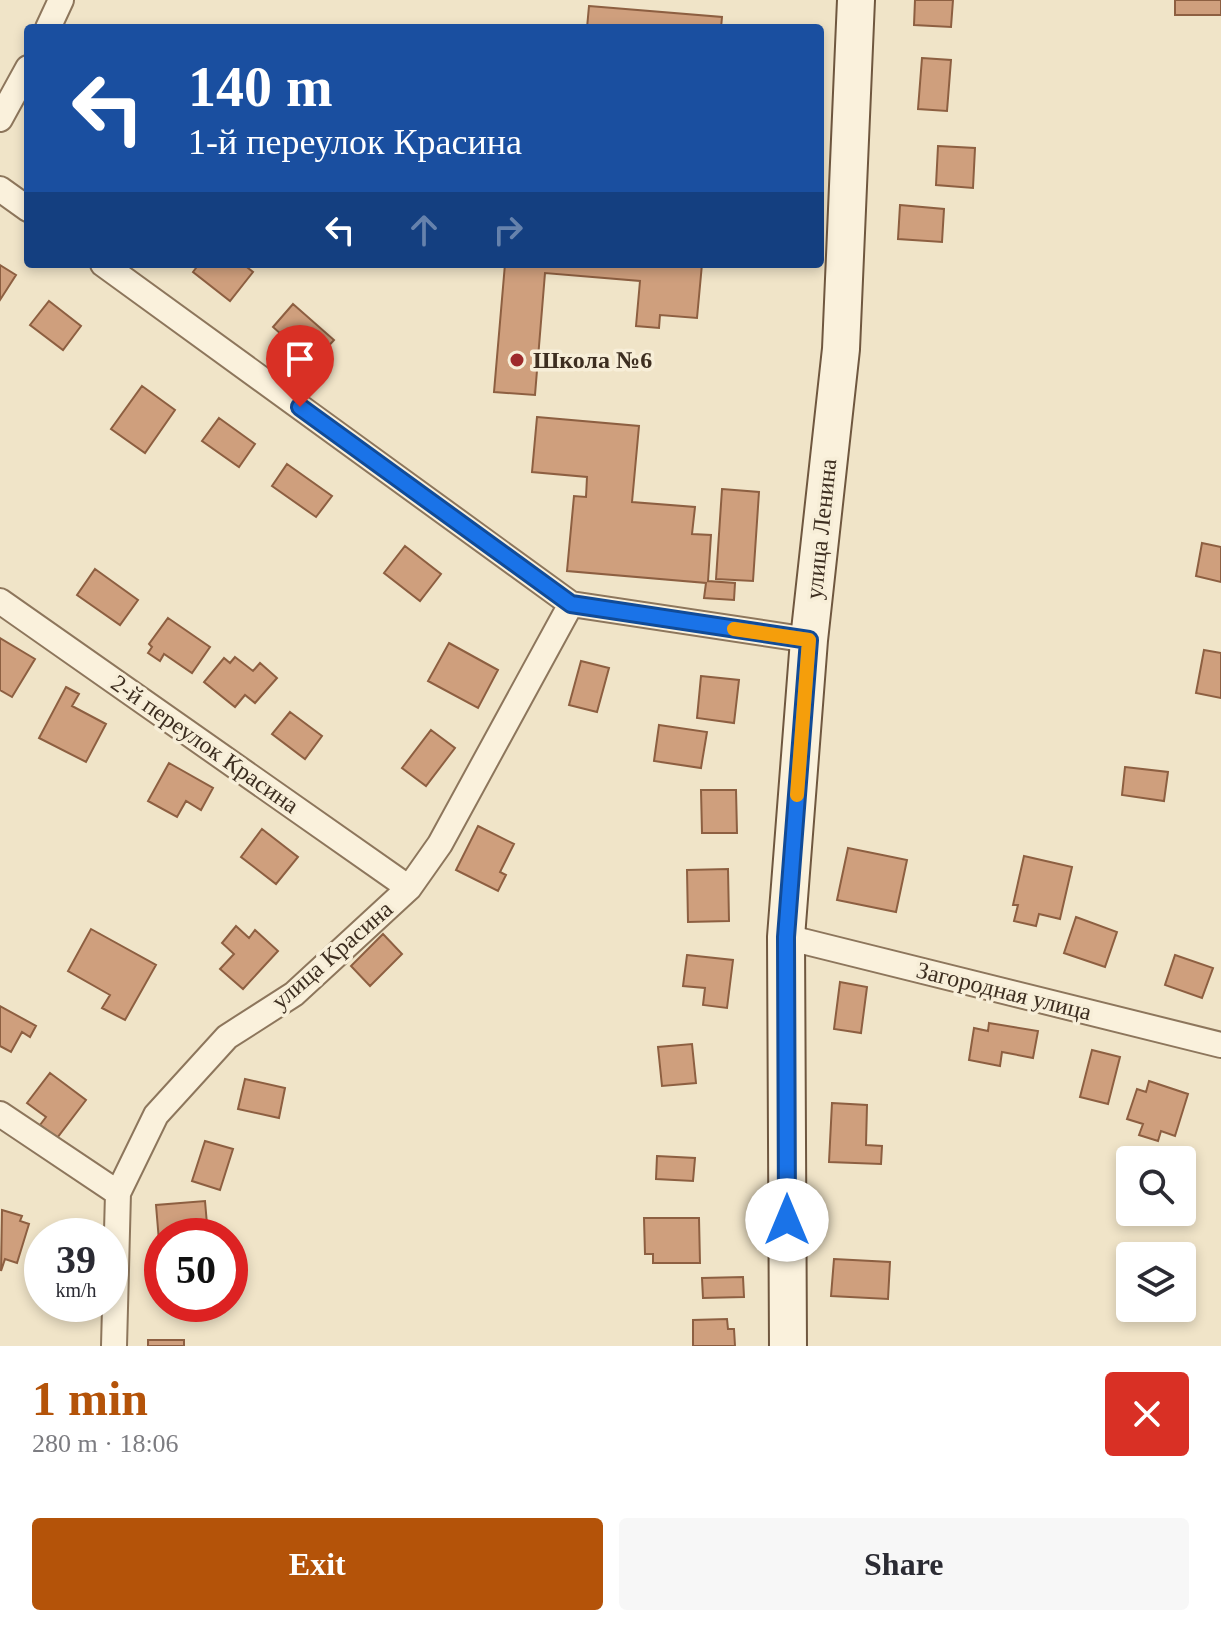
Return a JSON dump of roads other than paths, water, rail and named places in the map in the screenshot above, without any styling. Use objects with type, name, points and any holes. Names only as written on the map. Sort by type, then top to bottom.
[{"type":"main road","name":"улица Ленина","points":[[788,1346],[786,937],[809,640],[841,349],[856,0]]},
{"type":"street","points":[[50,24],[61,0]]},
{"type":"street","points":[[0,119],[24,75]]},
{"type":"street","points":[[0,189],[24,206]]},
{"type":"street","points":[[109,268],[571,604],[809,640]]},
{"type":"street","name":"2-й переулок Красина","points":[[0,601],[409,888]]},
{"type":"street","name":"улица Красина","points":[[114,1346],[118,1193],[156,1115],[227,1037],[294,994],[409,888],[440,844],[571,604]]},
{"type":"street","name":"Загородная улица","points":[[786,937],[1221,1045]]},
{"type":"street","points":[[0,1114],[118,1193]]},
{"type":"place","name":"Школа №6","points":[[517,360]]}]
